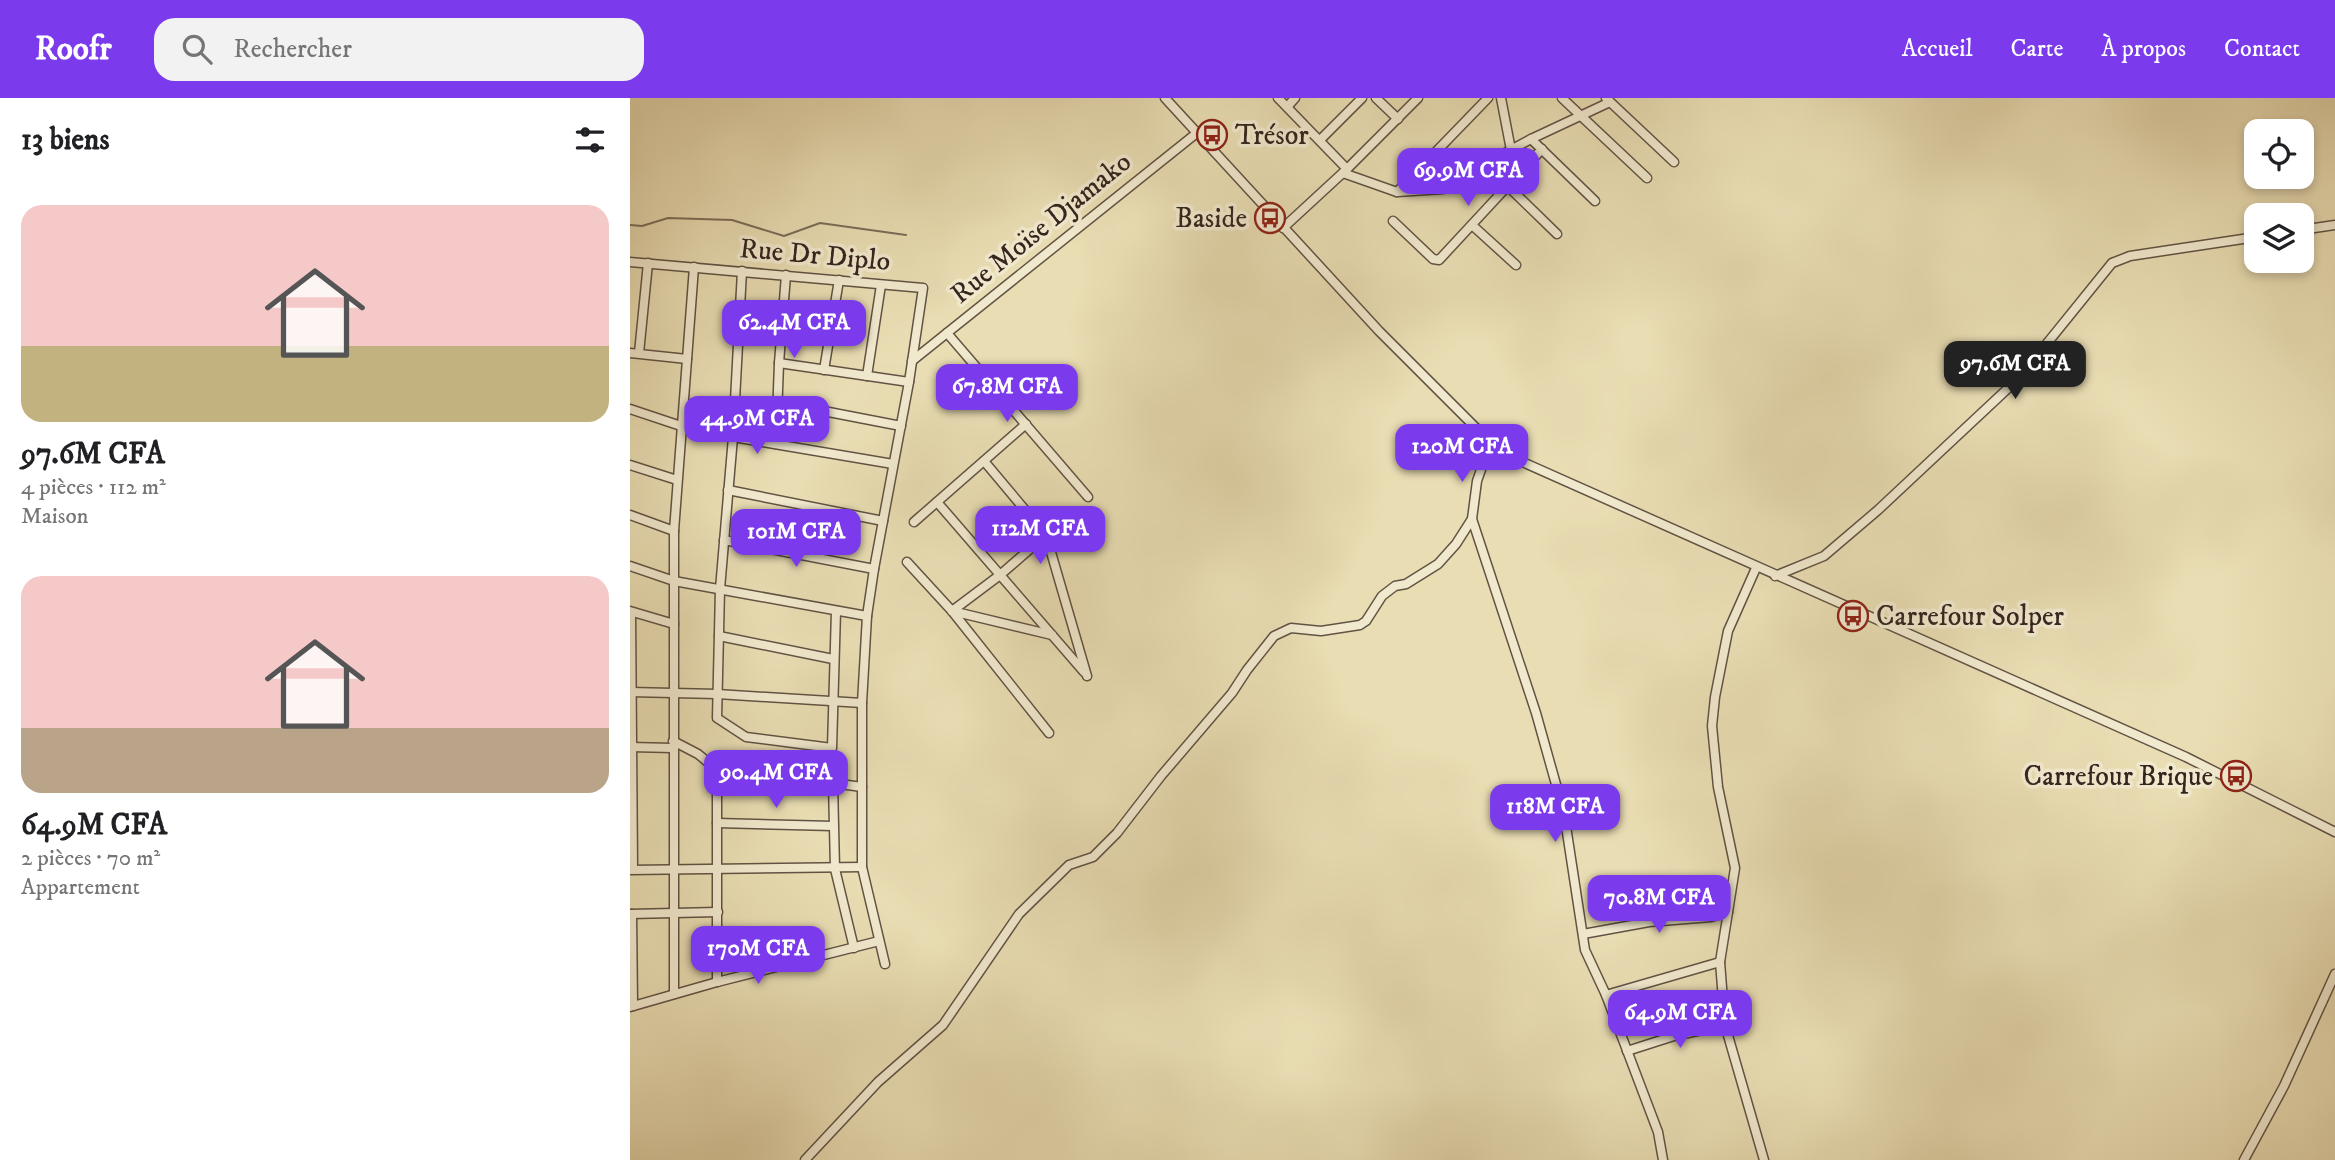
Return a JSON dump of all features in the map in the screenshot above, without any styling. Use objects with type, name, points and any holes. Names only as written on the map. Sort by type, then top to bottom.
[{"type":"street","points":[[1165,98],[1379,331],[1490,444],[1520,462],[2186,757],[2335,832]]},
{"type":"street","points":[[1278,98],[1320,140],[1345,171],[1397,192],[1443,189],[1485,163],[1608,100],[1674,162]]},
{"type":"street","points":[[1287,107],[1295,98]]},
{"type":"street","points":[[1320,140],[1362,98]]},
{"type":"street","points":[[1376,98],[1398,119]]},
{"type":"street","points":[[1283,228],[1418,98]]},
{"type":"street","points":[[1397,192],[1488,98]]},
{"type":"street","points":[[1501,98],[1511,150]]},
{"type":"street","points":[[1562,98],[1647,178]]},
{"type":"street","name":"Rue Moïse Djamako","points":[[912,361],[1198,132]]},
{"type":"street","points":[[1531,139],[1595,201]]},
{"type":"street","points":[[1393,221],[1433,258],[1439,260],[1542,149]]},
{"type":"street","points":[[1485,163],[1557,234]]},
{"type":"street","points":[[1472,225],[1516,265]]},
{"type":"street","points":[[2314,228],[2335,225]]},
{"type":"street","points":[[1775,576],[1824,556],[1878,510],[2019,378],[2112,263],[2130,256],[2244,239]]},
{"type":"street","name":"Rue Dr Diplo","points":[[630,262],[923,288],[912,361]]},
{"type":"street","points":[[648,263],[634,353],[687,359]]},
{"type":"street","points":[[674,994],[674,531],[694,267]]},
{"type":"street","points":[[742,271],[733,437],[720,589],[717,718],[746,737],[832,748],[836,611]]},
{"type":"street","points":[[776,444],[786,275]]},
{"type":"street","points":[[824,370],[839,280]]},
{"type":"street","points":[[867,376],[881,285]]},
{"type":"street","points":[[947,333],[1088,497]]},
{"type":"street","points":[[885,964],[862,867],[862,703],[867,616],[912,361]]},
{"type":"street","points":[[779,363],[909,382]]},
{"type":"street","points":[[777,402],[901,426]]},
{"type":"street","points":[[630,409],[681,426],[733,437],[893,464]]},
{"type":"street","points":[[914,522],[1026,424]]},
{"type":"street","points":[[805,1160],[878,1082],[943,1025],[1019,914],[1069,865],[1093,857],[1117,833],[1161,776],[1232,694],[1274,636],[1291,628],[1321,631],[1360,625],[1366,621],[1382,596],[1395,586],[1406,584],[1438,564],[1456,544],[1472,519],[1477,481],[1490,444]]},
{"type":"street","points":[[937,502],[1087,676],[1046,535],[984,461]]},
{"type":"street","points":[[630,465],[677,480]]},
{"type":"street","points":[[728,490],[883,521]]},
{"type":"street","points":[[630,515],[674,531]]},
{"type":"street","points":[[1472,519],[1536,713],[1564,813],[1585,950],[1606,995],[1658,1132],[1664,1160]]},
{"type":"street","points":[[952,611],[1000,575],[1046,535]]},
{"type":"street","points":[[724,540],[874,569]]},
{"type":"street","points":[[907,562],[952,611],[1049,733]]},
{"type":"street","points":[[630,566],[674,580],[867,616]]},
{"type":"street","points":[[1756,568],[1728,631],[1712,726],[1718,787],[1734,868],[1720,962],[1725,1025],[1763,1160]]},
{"type":"street","points":[[952,611],[1053,635]]},
{"type":"street","points":[[674,624],[631,612],[631,870],[862,867]]},
{"type":"street","points":[[719,636],[833,659]]},
{"type":"street","points":[[630,692],[717,694],[862,703]]},
{"type":"street","points":[[631,747],[673,744],[698,754],[727,778],[862,787]]},
{"type":"street","points":[[717,772],[717,982]]},
{"type":"street","points":[[833,783],[835,869],[854,948]]},
{"type":"street","points":[[718,823],[833,826]]},
{"type":"street","points":[[718,912],[631,914],[632,1006],[879,941]]},
{"type":"street","points":[[1583,934],[1649,922],[1711,918],[1728,912]]},
{"type":"street","points":[[1606,995],[1720,962]]},
{"type":"street","points":[[2244,1160],[2284,1086],[2335,974]]},
{"type":"street","points":[[1627,1051],[1674,1036],[1725,1025]]},
{"type":"waterway","points":[[630,225],[642,226],[668,218],[732,220],[784,236],[820,223],[906,235]]},
{"type":"place","name":"Trésor","points":[[1212,135]]},
{"type":"place","name":"Baside","points":[[1270,218]]},
{"type":"place","name":"Carrefour Solper","points":[[1853,616]]},
{"type":"place","name":"Carrefour Brique","points":[[2236,776]]}]
